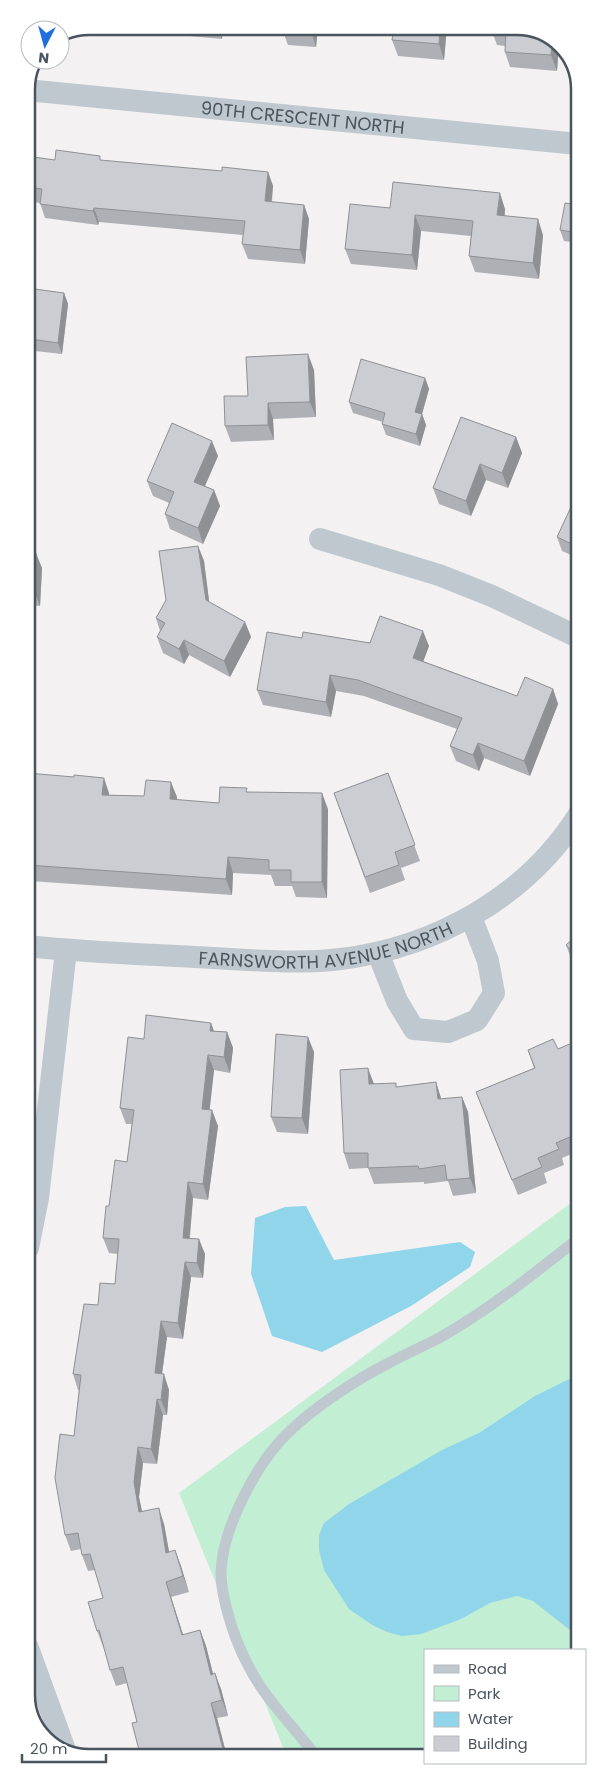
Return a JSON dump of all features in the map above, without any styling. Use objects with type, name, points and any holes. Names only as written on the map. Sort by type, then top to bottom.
[{"type":"street","name":"90TH CRESCENT NORTH","points":[[35,91],[571,143]]},
{"type":"street","points":[[320,539],[438,575],[492,596],[571,634]]},
{"type":"street","name":"FARNSWORTH AVENUE NORTH","points":[[35,947],[294,962],[340,959],[378,953],[428,936],[471,917],[510,891],[543,858],[571,824]]},
{"type":"street","points":[[378,953],[397,1001],[414,1029],[448,1032],[477,1020],[494,993],[488,961],[471,917]]},
{"type":"street","points":[[35,1213],[66,950]]},
{"type":"street","points":[[35,1667],[62,1741]]},
{"type":"lane","points":[[310,1749],[287,1722],[247,1664],[232,1628],[221,1574],[224,1550],[241,1500],[269,1453],[291,1430],[324,1404],[385,1365],[441,1337],[488,1307],[571,1244]]},
{"type":"green space","points":[[571,1203],[571,1649],[424,1649],[424,1749],[284,1749],[179,1493]]},
{"type":"water","points":[[306,1206],[334,1260],[460,1242],[475,1252],[470,1267],[411,1306],[322,1352],[272,1336],[251,1274],[255,1218],[285,1207]]},
{"type":"water","points":[[571,1378],[571,1631],[533,1601],[517,1596],[490,1603],[461,1619],[421,1634],[402,1636],[372,1625],[349,1609],[324,1570],[319,1550],[319,1535],[324,1523],[349,1504],[442,1450],[479,1433],[535,1396]]},
{"type":"building","points":[[393,35],[440,35],[439,44],[392,40]]},
{"type":"building","points":[[506,35],[528,36],[544,42],[551,47],[551,55],[505,52]]},
{"type":"building","points":[[56,150],[100,156],[100,160],[222,171],[222,167],[268,172],[265,201],[304,205],[300,250],[242,244],[245,221],[94,208],[93,211],[40,204],[42,189],[35,188],[35,157],[55,160]]},
{"type":"building","points":[[393,182],[500,193],[497,215],[538,219],[533,263],[469,256],[473,221],[415,215],[412,255],[345,249],[350,204],[390,208]]},
{"type":"building","points":[[565,203],[571,204],[571,232],[560,230]]},
{"type":"building","points":[[35,289],[64,293],[58,343],[35,340]]},
{"type":"building","points":[[308,354],[310,402],[268,403],[268,425],[225,426],[224,396],[248,396],[246,357]]},
{"type":"building","points":[[361,359],[425,378],[415,412],[422,414],[416,434],[382,424],[385,413],[349,402]]},
{"type":"building","points":[[461,417],[516,437],[502,473],[480,464],[466,501],[433,488]]},
{"type":"building","points":[[172,423],[212,441],[194,482],[214,490],[198,528],[165,514],[174,492],[147,481]]},
{"type":"building","points":[[571,507],[571,544],[557,537]]},
{"type":"building","points":[[198,546],[206,600],[245,622],[224,661],[184,640],[179,649],[157,637],[165,623],[156,618],[166,600],[159,551]]},
{"type":"building","points":[[380,616],[423,631],[413,658],[517,696],[525,677],[553,689],[524,761],[478,743],[473,755],[450,746],[462,718],[358,680],[330,675],[326,702],[257,690],[267,632],[302,638],[303,632],[370,643]]},
{"type":"building","points":[[388,773],[415,845],[395,852],[399,865],[365,877],[334,793]]},
{"type":"building","points":[[35,774],[104,778],[102,795],[144,796],[146,780],[171,782],[170,799],[219,803],[220,787],[247,788],[246,792],[322,793],[322,882],[291,882],[291,870],[269,870],[269,860],[228,857],[226,879],[35,866]]},
{"type":"building","points":[[571,940],[571,950],[566,945]]},
{"type":"building","points":[[146,1015],[211,1023],[210,1031],[227,1032],[224,1057],[208,1055],[202,1109],[212,1110],[203,1184],[188,1182],[183,1238],[199,1239],[197,1263],[185,1262],[178,1323],[161,1321],[155,1373],[164,1374],[161,1400],[157,1399],[151,1449],[138,1447],[134,1482],[139,1512],[159,1508],[166,1553],[175,1550],[183,1576],[166,1582],[182,1635],[200,1630],[211,1675],[215,1673],[222,1700],[211,1703],[223,1749],[139,1749],[132,1723],[137,1722],[123,1667],[110,1670],[99,1630],[97,1631],[88,1602],[103,1598],[90,1554],[82,1555],[78,1533],[65,1535],[55,1478],[60,1434],[74,1436],[81,1375],[73,1374],[84,1304],[98,1305],[100,1283],[115,1284],[119,1239],[103,1238],[106,1206],[109,1206],[115,1160],[127,1162],[134,1110],[120,1108],[128,1037],[144,1039]]},
{"type":"building","points":[[276,1034],[308,1037],[302,1118],[271,1117]]},
{"type":"building","points":[[553,1039],[558,1049],[571,1043],[571,1136],[556,1143],[559,1149],[538,1158],[542,1167],[512,1180],[476,1092],[535,1068],[528,1050]]},
{"type":"building","points":[[368,1068],[369,1084],[396,1083],[396,1087],[436,1082],[438,1099],[462,1097],[470,1178],[447,1180],[445,1165],[419,1169],[418,1166],[368,1168],[368,1153],[344,1153],[340,1070]]}]
